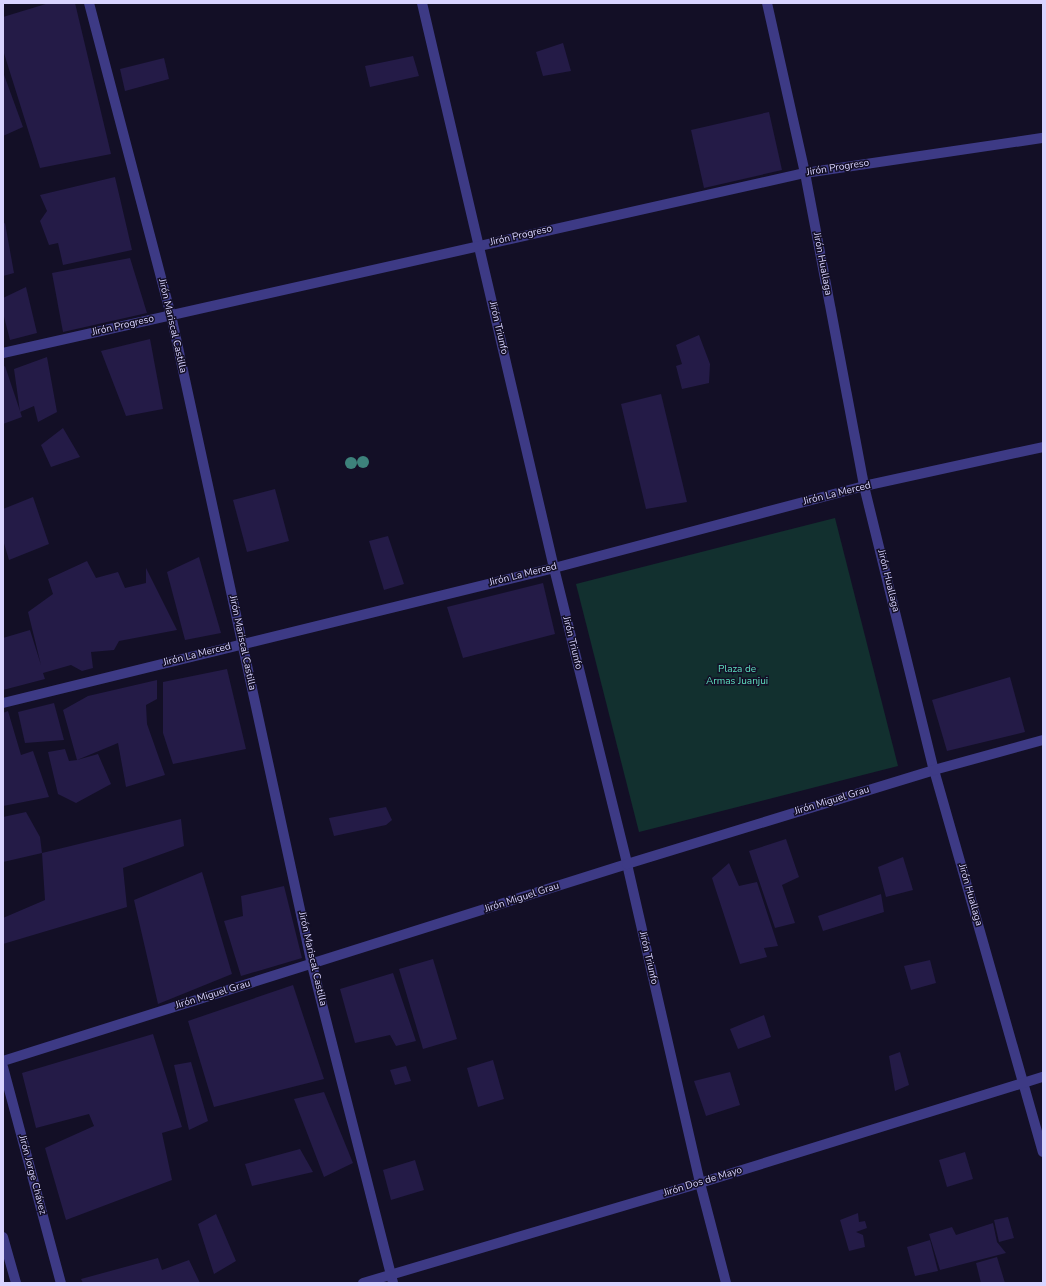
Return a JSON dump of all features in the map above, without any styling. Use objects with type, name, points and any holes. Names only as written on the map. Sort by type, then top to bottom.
[{"type":"street","name":"Jirón Mariscal Castilla","points":[[89,3],[171,315],[312,965],[392,1279]]},
{"type":"street","name":"Jirón Triunfo","points":[[422,3],[554,568],[627,864],[700,1183],[726,1283]]},
{"type":"street","name":"Jirón Huallaga","points":[[767,3],[805,173],[864,486],[934,770],[1043,1152]]},
{"type":"street","name":"Jirón Progreso","points":[[3,353],[805,173],[1043,138]]},
{"type":"street","name":"Jirón La Merced","points":[[3,703],[554,568],[864,486],[1043,447]]},
{"type":"street","name":"Jirón Miguel Grau","points":[[3,1061],[312,965],[627,864],[934,770],[1043,740]]},
{"type":"street","name":"Jirón Jorge Chávez","points":[[3,1067],[61,1283]]},
{"type":"street","name":"Jirón Dos de Mayo","points":[[363,1283],[392,1279],[1043,1077]]},
{"type":"street","points":[[3,1237],[16,1283]]},
{"type":"green space","name":"Plaza de Armas Juanjui","points":[[835,518],[898,766],[639,832],[576,584]]},
{"type":"building","points":[[49,3],[75,3],[111,154],[40,168],[3,50],[3,17]]},
{"type":"building","points":[[563,43],[571,71],[543,76],[536,52]]},
{"type":"building","points":[[413,56],[419,76],[370,87],[365,66]]},
{"type":"building","points":[[164,58],[169,79],[125,91],[120,69]]},
{"type":"building","points":[[3,72],[23,127],[3,136]]},
{"type":"building","points":[[769,112],[782,170],[704,188],[691,130]]},
{"type":"building","points":[[115,177],[132,250],[63,265],[58,243],[49,245],[40,221],[47,211],[40,195]]},
{"type":"building","points":[[5,223],[14,273],[3,276],[3,224]]},
{"type":"building","points":[[130,258],[147,313],[63,332],[52,273]]},
{"type":"building","points":[[26,287],[37,333],[10,340],[3,313],[3,298]]},
{"type":"building","points":[[699,335],[710,364],[709,383],[682,389],[676,366],[682,364],[676,345]]},
{"type":"building","points":[[150,339],[163,409],[126,416],[101,351]]},
{"type":"building","points":[[47,357],[57,412],[38,422],[34,406],[20,412],[14,369]]},
{"type":"building","points":[[5,366],[22,417],[3,424],[3,367]]},
{"type":"building","points":[[661,394],[687,502],[646,509],[621,404]]},
{"type":"building","points":[[63,428],[80,457],[51,467],[41,445]]},
{"type":"building","points":[[275,489],[289,541],[247,552],[233,500]]},
{"type":"building","points":[[33,497],[49,544],[9,560],[3,540],[3,509]]},
{"type":"building","points":[[388,536],[404,584],[384,590],[369,541]]},
{"type":"building","points":[[199,557],[221,633],[185,640],[167,572]]},
{"type":"building","points":[[87,561],[96,578],[118,572],[125,588],[146,583],[146,568],[177,630],[119,641],[114,650],[91,652],[93,668],[82,671],[71,665],[43,673],[45,679],[3,690],[3,638],[30,630],[41,665],[28,612],[53,594],[48,579]]},
{"type":"building","points":[[543,583],[555,634],[463,658],[447,607]]},
{"type":"building","points":[[227,669],[246,749],[173,764],[163,733],[163,682]]},
{"type":"building","points":[[1010,677],[1025,732],[947,751],[932,700]]},
{"type":"building","points":[[157,680],[157,699],[146,705],[147,724],[165,775],[126,787],[118,743],[77,760],[63,710],[88,696]]},
{"type":"building","points":[[54,703],[64,740],[25,743],[18,712]]},
{"type":"building","points":[[8,711],[21,755],[33,751],[49,797],[3,806],[3,713]]},
{"type":"building","points":[[65,749],[69,761],[98,754],[111,784],[76,803],[58,794],[48,752]]},
{"type":"building","points":[[386,807],[392,820],[386,825],[334,836],[329,818]]},
{"type":"building","points":[[26,812],[40,837],[42,853],[3,862],[3,817]]},
{"type":"building","points":[[181,819],[184,846],[123,868],[127,907],[3,944],[3,918],[45,900],[42,853]]},
{"type":"building","points":[[786,839],[799,877],[782,885],[795,923],[775,928],[749,851]]},
{"type":"building","points":[[903,857],[913,890],[886,897],[878,867]]},
{"type":"building","points":[[729,863],[739,886],[757,882],[778,946],[764,948],[767,957],[740,964],[712,878]]},
{"type":"building","points":[[202,872],[232,974],[158,1004],[134,900]]},
{"type":"building","points":[[284,886],[302,958],[241,976],[224,921],[243,916],[241,896]]},
{"type":"building","points":[[881,894],[884,912],[823,931],[818,916]]},
{"type":"building","points":[[433,959],[457,1039],[423,1049],[399,969]]},
{"type":"building","points":[[930,960],[936,983],[911,990],[904,966]]},
{"type":"building","points":[[393,973],[416,1041],[396,1046],[390,1035],[355,1043],[340,989]]},
{"type":"building","points":[[293,985],[324,1079],[214,1107],[188,1021]]},
{"type":"building","points":[[764,1015],[771,1037],[738,1049],[730,1029]]},
{"type":"building","points":[[153,1034],[182,1127],[162,1133],[172,1180],[66,1220],[45,1148],[94,1126],[89,1114],[36,1128],[22,1073]]},
{"type":"building","points":[[900,1052],[909,1085],[895,1091],[889,1056]]},
{"type":"building","points":[[493,1060],[504,1099],[478,1107],[467,1068]]},
{"type":"building","points":[[191,1062],[208,1121],[189,1130],[174,1065]]},
{"type":"building","points":[[406,1066],[411,1081],[395,1085],[390,1070]]},
{"type":"building","points":[[730,1072],[740,1105],[706,1116],[694,1081]]},
{"type":"building","points":[[324,1092],[353,1163],[324,1177],[294,1099]]},
{"type":"building","points":[[300,1149],[313,1172],[252,1186],[245,1164]]},
{"type":"building","points":[[965,1152],[973,1179],[947,1187],[939,1160]]},
{"type":"building","points":[[415,1160],[424,1190],[391,1200],[383,1170]]},
{"type":"building","points":[[858,1213],[859,1222],[865,1221],[867,1228],[856,1232],[863,1235],[865,1247],[849,1251],[840,1220]]},
{"type":"building","points":[[216,1214],[236,1261],[214,1274],[198,1224]]},
{"type":"building","points":[[1008,1217],[1014,1238],[999,1242],[994,1220]]},
{"type":"building","points":[[993,1223],[997,1242],[1006,1253],[940,1270],[929,1234],[952,1227],[956,1235]]},
{"type":"building","points":[[930,1240],[938,1271],[915,1276],[907,1247]]},
{"type":"building","points":[[997,1257],[1005,1283],[981,1283],[976,1263]]},
{"type":"building","points":[[158,1258],[162,1270],[189,1260],[200,1283],[83,1283],[81,1279]]}]
